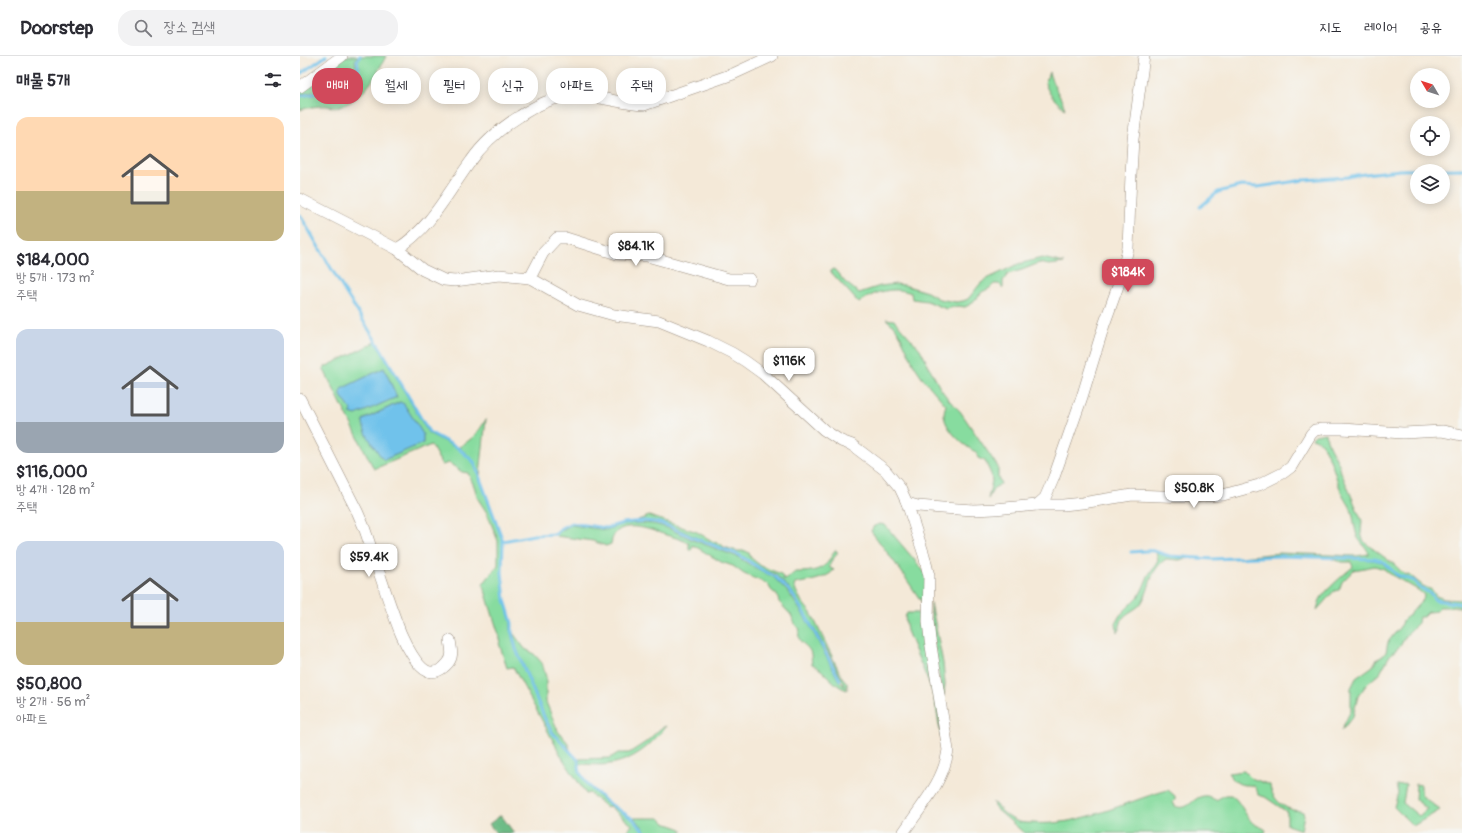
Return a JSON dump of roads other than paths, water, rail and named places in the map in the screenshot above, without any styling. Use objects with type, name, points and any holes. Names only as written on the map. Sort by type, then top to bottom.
[{"type":"street","points":[[300,87],[342,56]]},
{"type":"street","points":[[397,249],[411,240],[436,213],[472,160],[487,141],[506,125],[533,107],[550,100],[568,96],[588,97],[644,105],[733,74],[772,56]]},
{"type":"street","points":[[1037,505],[1045,498],[1054,477],[1122,275],[1128,248],[1130,175],[1144,56]]},
{"type":"street","points":[[300,199],[397,249],[423,270],[444,280],[454,281],[499,275],[530,278],[578,305],[614,315],[659,321],[708,341],[732,353],[763,374],[824,430],[858,449],[885,470],[900,488],[907,503],[924,555],[929,576],[928,621],[948,750],[947,763],[941,778],[903,833]]},
{"type":"street","points":[[530,278],[543,253],[557,238],[566,238],[617,254],[647,256],[729,279],[750,279]]},
{"type":"street","points":[[300,399],[357,511],[364,527],[401,635],[414,657],[420,665],[428,671],[435,672],[441,670],[449,662],[452,654],[450,640]]},
{"type":"street","points":[[907,503],[918,506],[974,510],[1037,505],[1062,506],[1132,495],[1204,497],[1223,495],[1242,491],[1259,485],[1287,470],[1291,467],[1315,430],[1342,429],[1404,433],[1442,431],[1462,436]]},
{"type":"water","points":[[384,368],[397,397],[356,415],[350,413],[352,411],[341,396],[341,389]]},
{"type":"water","points":[[400,402],[404,404],[423,434],[423,443],[384,460],[372,444],[363,425],[363,420]]},
{"type":"waterway","points":[[300,74],[326,56]]},
{"type":"waterway","points":[[300,96],[330,91],[359,73],[357,60],[360,56]]},
{"type":"waterway","points":[[1200,207],[1218,192],[1241,186],[1258,187],[1304,180],[1348,177],[1400,170],[1462,169]]},
{"type":"waterway","points":[[300,215],[429,432],[458,448],[474,462],[503,541],[502,572],[505,600],[512,623],[512,633],[516,649],[545,719],[552,732],[578,760],[580,773],[588,785],[607,802],[633,819],[646,833]]},
{"type":"waterway","points":[[503,541],[534,535],[555,534],[561,528],[571,523],[606,528],[623,523],[643,521],[655,522],[668,526],[694,538],[739,555],[774,576],[791,592],[807,618],[840,680]]},
{"type":"waterway","points":[[1131,552],[1156,551],[1170,556],[1212,559],[1281,556],[1374,559],[1382,561],[1397,575],[1414,581],[1418,586],[1431,594],[1435,600],[1462,604]]}]
